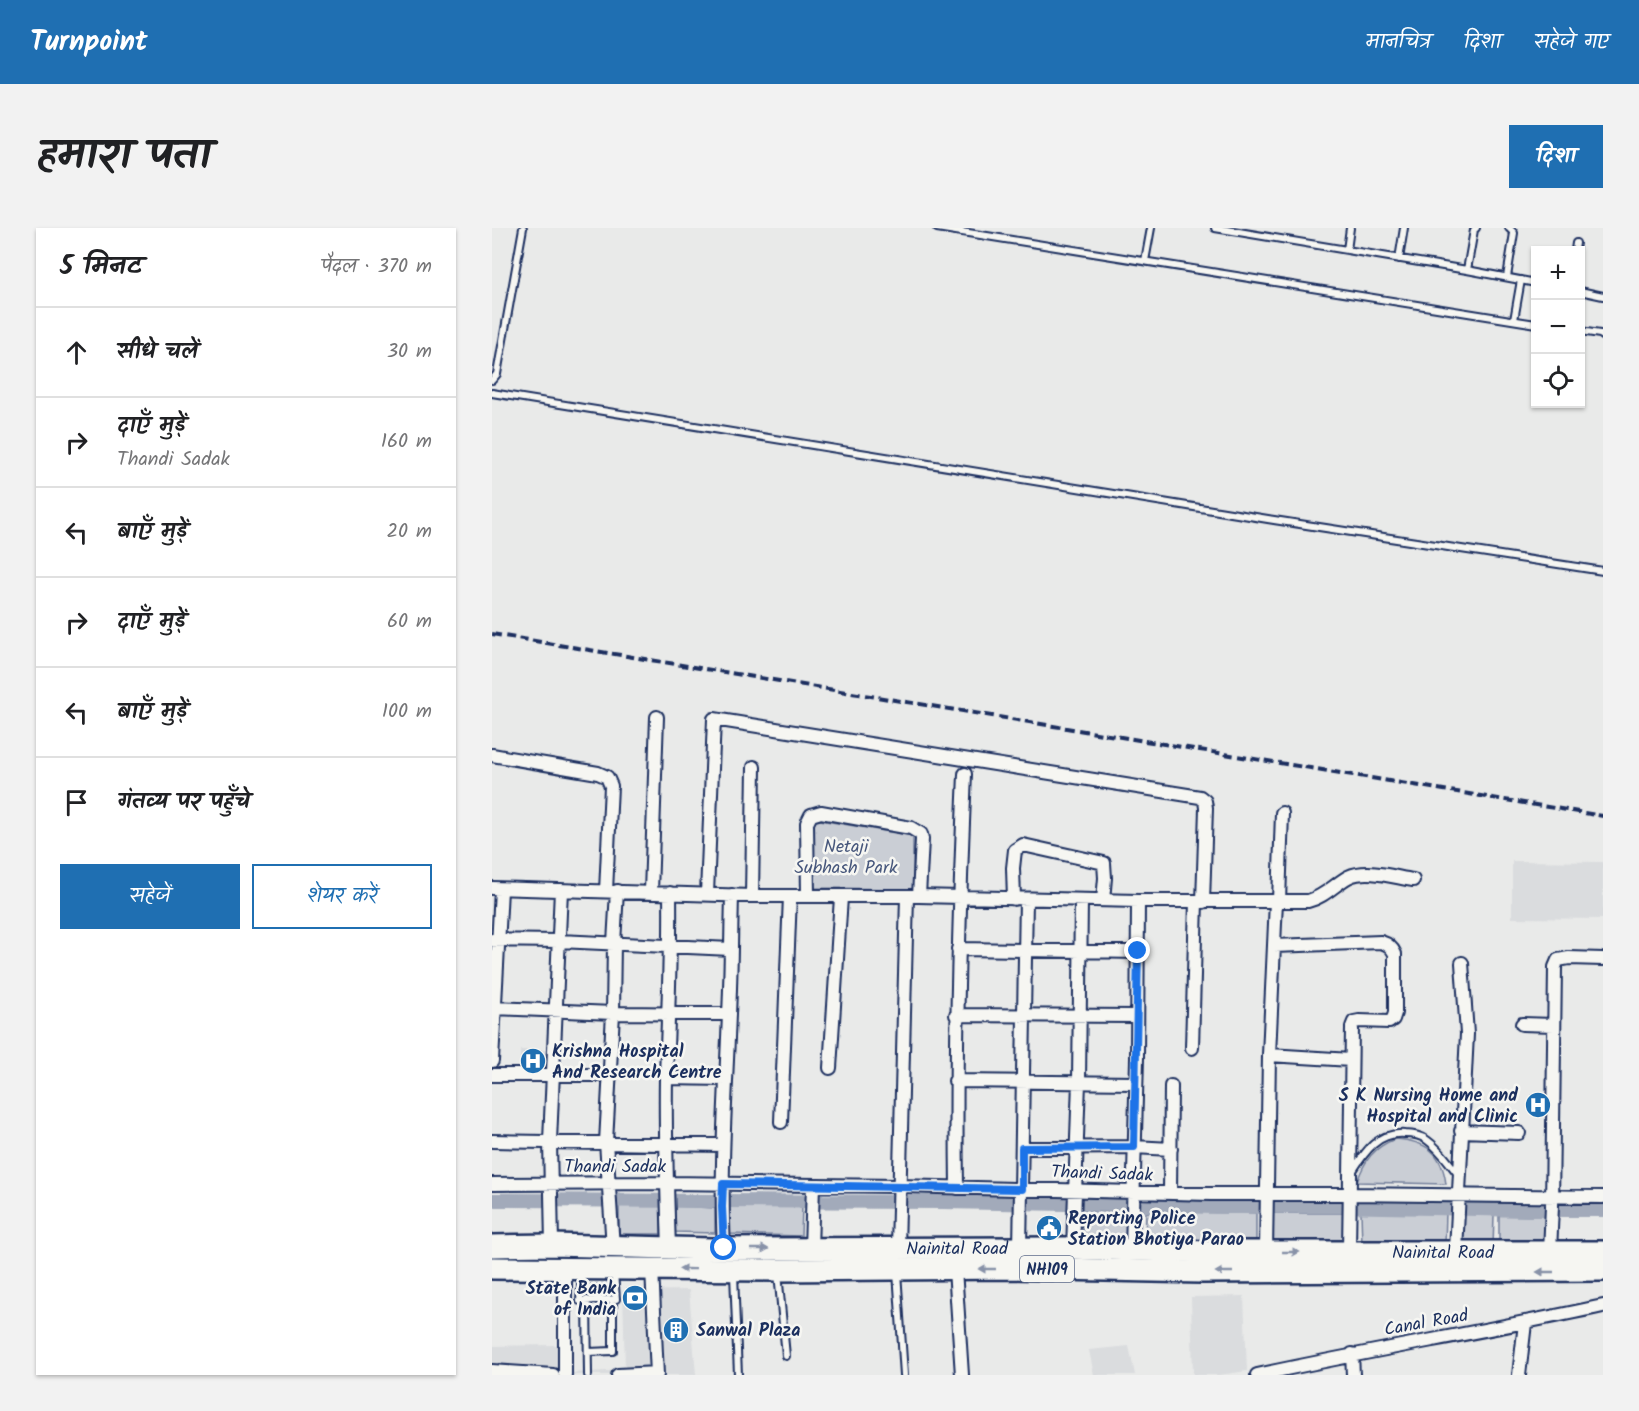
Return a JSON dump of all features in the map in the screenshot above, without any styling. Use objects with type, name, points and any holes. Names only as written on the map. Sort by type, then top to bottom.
[{"type":"highway","name":"Nainital Road","points":[[492,1246],[552,1245],[652,1268],[778,1270],[898,1258],[1020,1259],[1201,1272],[1455,1261],[1550,1252],[1603,1252]]},
{"type":"highway","name":"Nainital Road","points":[[492,1268],[571,1275],[613,1258],[669,1248],[724,1248],[811,1249],[898,1258],[955,1269],[1073,1248],[1266,1252],[1349,1251],[1455,1261],[1603,1270]]},
{"type":"street","points":[[651,892],[657,717]]},
{"type":"street","points":[[707,894],[714,719],[1200,797],[1205,801],[1206,808],[1192,1048]]},
{"type":"street","points":[[492,755],[598,773],[607,777],[611,786],[611,891],[614,943],[613,1013],[606,1142],[613,1258]]},
{"type":"street","points":[[752,896],[754,767]]},
{"type":"street","points":[[957,1188],[956,1015],[965,774]]},
{"type":"street","points":[[808,896],[807,823],[811,815],[821,812],[911,828],[921,834],[913,896],[898,1258]]},
{"type":"street","points":[[1266,1252],[1269,1055],[1282,813]]},
{"type":"street","points":[[1020,1259],[1025,949],[1020,899],[1013,868],[1015,850],[1023,845],[1104,863],[1106,878],[1102,900]]},
{"type":"street","points":[[492,1061],[497,889],[752,896],[1308,901],[1317,899],[1347,878],[1357,874],[1368,873],[1413,880]]},
{"type":"street","points":[[552,1245],[550,1141],[561,890]]},
{"type":"street","points":[[669,1248],[666,1078],[671,946],[670,893]]},
{"type":"street","points":[[724,1248],[722,1145],[732,895]]},
{"type":"street","points":[[781,1122],[790,896]]},
{"type":"street","points":[[830,1068],[841,897]]},
{"type":"street","points":[[1073,1248],[1081,1016],[1082,900]]},
{"type":"street","points":[[1132,1250],[1138,901]]},
{"type":"street","points":[[495,940],[731,949]]},
{"type":"street","points":[[1274,946],[1381,942],[1392,948],[1395,954],[1395,1013],[1393,1019],[1389,1022],[1354,1022],[1352,1028],[1349,1251]]},
{"type":"street","points":[[958,948],[1138,951]]},
{"type":"street","points":[[1550,1252],[1555,967],[1558,960],[1569,958],[1603,959]]},
{"type":"street","points":[[1455,1261],[1467,1034],[1462,963]]},
{"type":"street","points":[[495,1008],[613,1013],[729,1014]]},
{"type":"street","points":[[956,1015],[1137,1016]]},
{"type":"street","points":[[1522,1024],[1554,1025]]},
{"type":"street","points":[[1269,1055],[1351,1060]]},
{"type":"street","points":[[492,1075],[610,1075]]},
{"type":"street","points":[[666,1078],[726,1079]]},
{"type":"street","points":[[955,1081],[1136,1083]]},
{"type":"street","points":[[1170,1193],[1171,1086]]},
{"type":"street","points":[[1461,1131],[1518,1133]]},
{"type":"street","points":[[492,1141],[722,1145]]},
{"type":"street","points":[[1022,1148],[1171,1149]]},
{"type":"street","name":"Thandi Sadak","points":[[492,1184],[550,1195],[899,1196],[957,1188],[1021,1198],[1133,1201],[1170,1193],[1266,1202],[1552,1206],[1603,1197]]},
{"type":"street","points":[[811,1249],[812,1196]]},
{"type":"street","points":[[618,1375],[657,1374],[652,1268]]},
{"type":"street","points":[[955,1269],[962,1375]]},
{"type":"street","points":[[564,1375],[562,1294],[571,1275]]},
{"type":"street","name":"Canal Road","points":[[1257,1375],[1352,1354],[1525,1323],[1603,1306]]},
{"type":"street","points":[[1519,1375],[1525,1323]]},
{"type":"street","points":[[1352,1354],[1353,1375]]},
{"type":"street","points":[[492,1371],[553,1375]]},
{"type":"lane","points":[[492,380],[497,374],[523,228]]},
{"type":"lane","points":[[937,228],[1531,323]]},
{"type":"lane","points":[[1145,261],[1151,228]]},
{"type":"lane","points":[[1215,228],[1531,282]]},
{"type":"lane","points":[[1275,238],[1277,228]]},
{"type":"lane","points":[[1347,250],[1350,228]]},
{"type":"lane","points":[[1399,258],[1404,228]]},
{"type":"lane","points":[[1467,270],[1476,228]]},
{"type":"lane","points":[[1507,278],[1514,233],[1509,228]]},
{"type":"lane","points":[[1514,320],[1521,280]]},
{"type":"lane","points":[[1585,292],[1603,296]]},
{"type":"lane","points":[[1585,332],[1603,336]]},
{"type":"lane","points":[[492,393],[1254,517],[1603,571]]},
{"type":"lane","points":[[1350,1175],[1376,1141],[1384,1136],[1397,1133],[1414,1134],[1426,1139],[1439,1150],[1459,1175]]},
{"type":"lane","points":[[571,1275],[580,1300],[616,1299],[613,1258]]},
{"type":"lane","points":[[898,1258],[904,1375]]},
{"type":"lane","points":[[734,1269],[738,1375]]},
{"type":"lane","points":[[778,1270],[786,1356]]},
{"type":"lane","points":[[588,1352],[613,1351],[612,1299]]},
{"type":"lane","points":[[587,1300],[588,1375]]},
{"type":"shaded area","points":[[1512,861],[1603,862],[1603,919],[1512,918]]},
{"type":"shaded area","name":"Krishna Hospital And Research Centre","points":[[520,1050],[547,1050],[547,1073],[520,1072]]},
{"type":"shaded area","points":[[689,1290],[696,1375],[492,1375],[492,1346],[557,1345],[559,1371],[569,1373],[625,1370],[623,1291]]},
{"type":"shaded area","points":[[1244,1296],[1247,1371],[1219,1375],[1193,1375],[1191,1297]]},
{"type":"shaded area","points":[[1129,1346],[1135,1375],[1094,1375],[1089,1350]]},
{"type":"green space","name":"Netaji Subhash Park","points":[[814,819],[913,836],[913,889],[814,888]]},
{"type":"green space","points":[[1395,1139],[1415,1142],[1431,1150],[1441,1164],[1446,1184],[1357,1182],[1371,1156],[1381,1146]]},
{"type":"green space","points":[[729,1204],[802,1206],[801,1236],[728,1234]]},
{"type":"green space","points":[[661,1205],[661,1234],[619,1234],[619,1206]]},
{"type":"green space","points":[[675,1206],[715,1208],[715,1233],[675,1232]]},
{"type":"green space","points":[[1083,1211],[1127,1212],[1127,1239],[1082,1238]]},
{"type":"green space","points":[[1146,1212],[1256,1213],[1256,1243],[1145,1241]]},
{"type":"green space","points":[[1361,1212],[1446,1212],[1445,1245],[1362,1245]]},
{"type":"green space","points":[[1273,1213],[1345,1213],[1345,1244],[1272,1244]]},
{"type":"green space","points":[[1499,1213],[1547,1214],[1546,1247],[1499,1246]]},
{"type":"green space","points":[[1462,1214],[1494,1215],[1493,1247],[1460,1246]]},
{"type":"green space","points":[[591,1284],[609,1284],[613,1287],[610,1294],[592,1294],[588,1291]]},
{"type":"waterway","points":[[492,1200],[943,1202],[1603,1210]]},
{"type":"railway","points":[[492,634],[1603,816]]},
{"type":"place","name":"Krishna Hospital And Research Centre","points":[[533,1061]]},
{"type":"place","name":"S K Nursing Home and Hospital and Clinic","points":[[1538,1105]]},
{"type":"place","name":"Reporting Police Station Bhotiya Parao","points":[[1049,1228]]},
{"type":"place","name":"State Bank of India","points":[[635,1298]]},
{"type":"place","name":"Sanwal Plaza","points":[[676,1330]]},
{"type":"route","points":[[724,1248],[723,1184],[1022,1189],[1022,1148],[1134,1147],[1138,951]]}]
